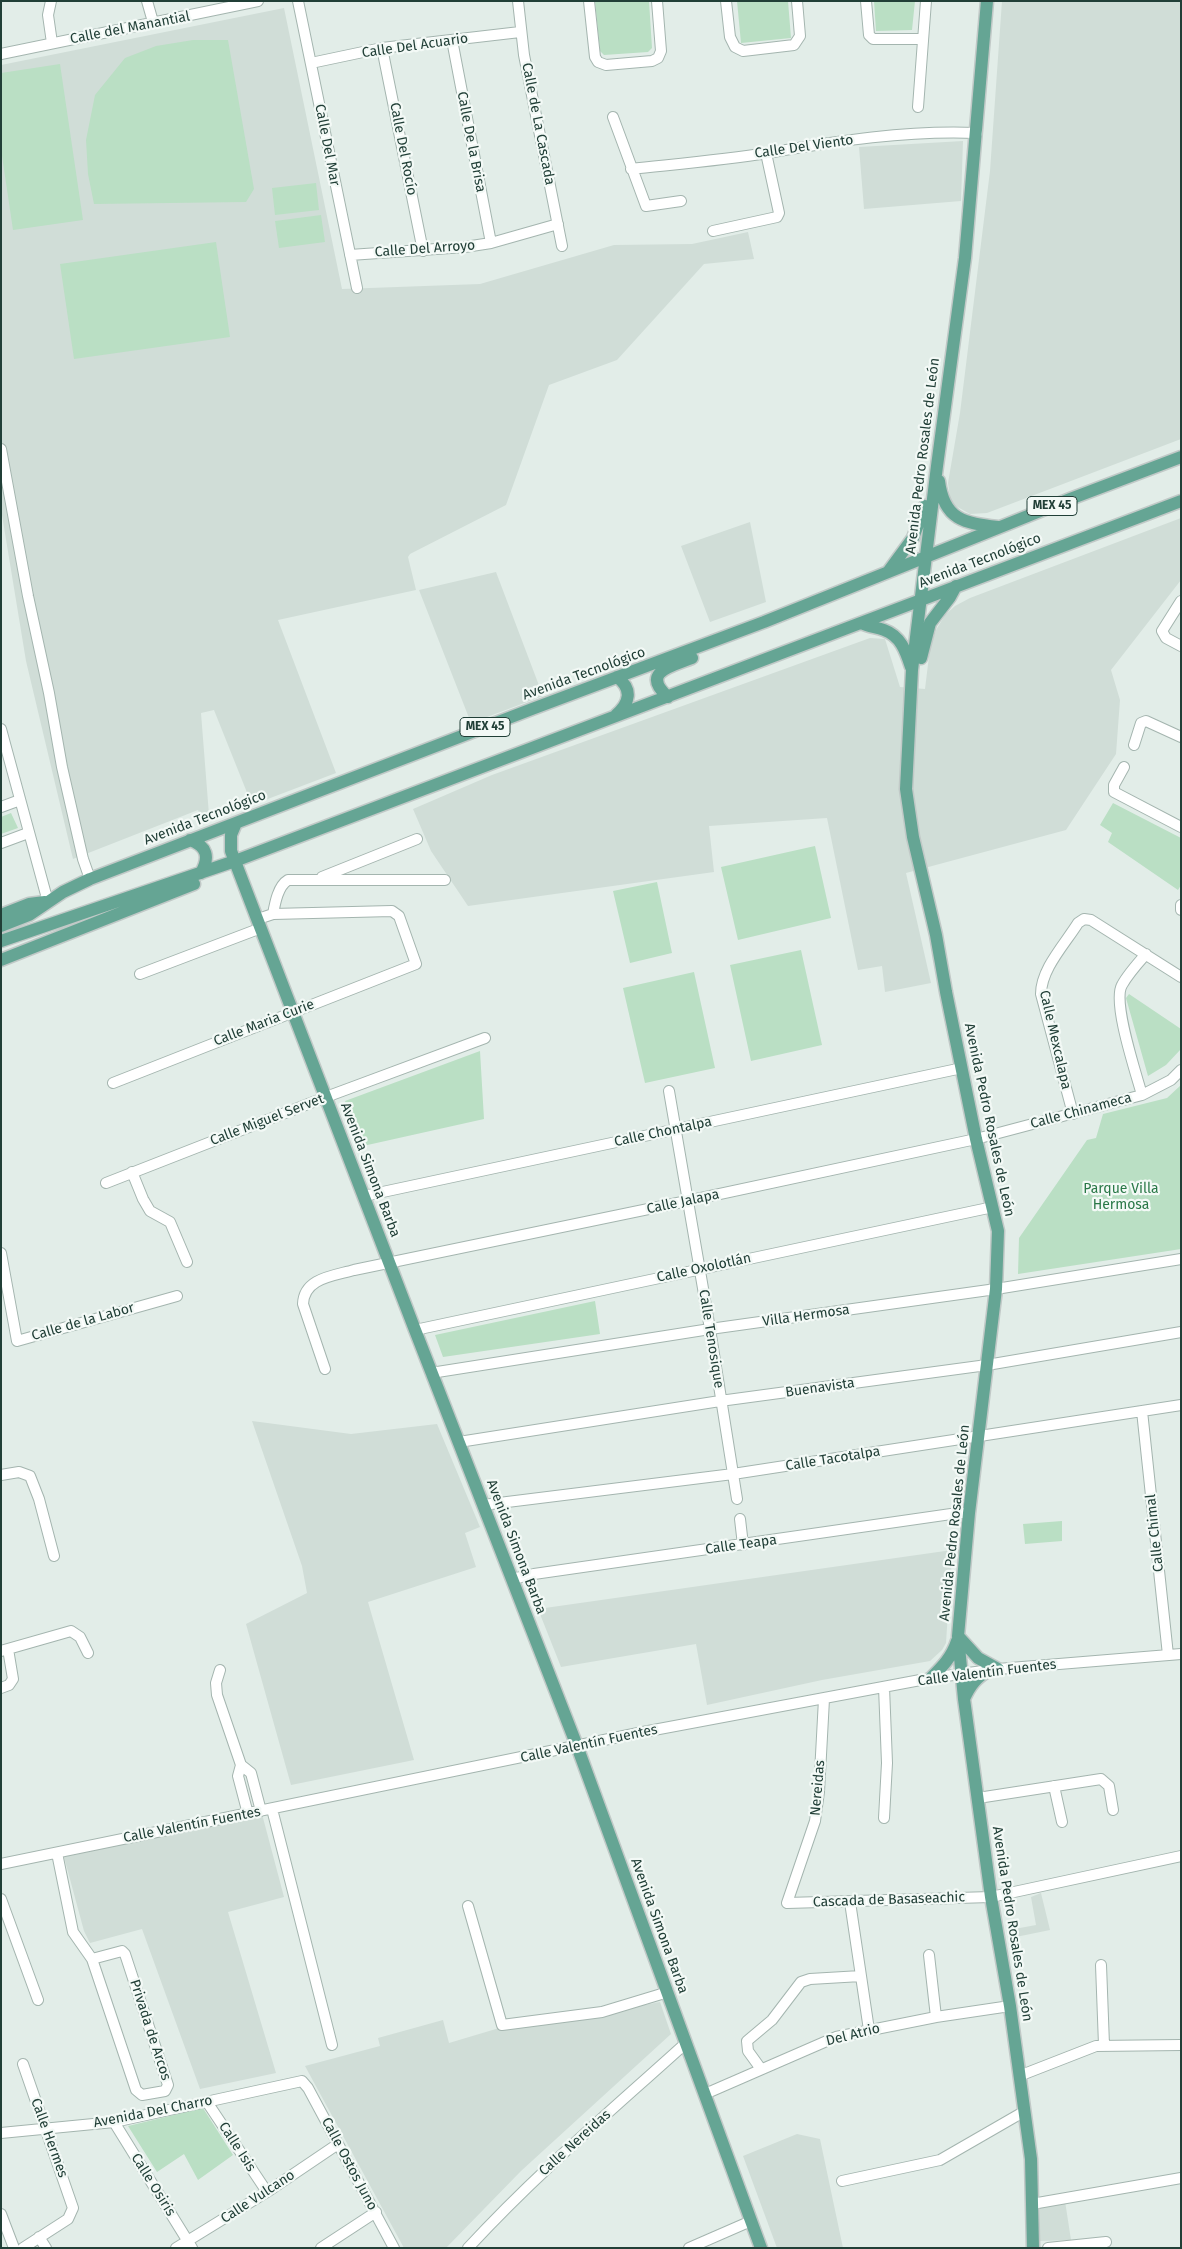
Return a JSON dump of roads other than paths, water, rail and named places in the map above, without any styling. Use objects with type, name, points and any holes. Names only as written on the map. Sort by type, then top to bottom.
[{"type":"main road","name":"Avenida Pedro Rosales de León","points":[[988,1],[965,258],[936,466],[912,670],[907,804],[936,935],[976,1139],[993,1207],[999,1244],[996,1289],[958,1636],[964,1699],[991,1897],[1010,2006],[1031,2159],[1033,2248]]},
{"type":"main road","name":"Avenida Tecnológico","points":[[1,926],[28,915],[63,892],[90,879],[789,612],[998,527],[1181,457]]},
{"type":"main road","points":[[936,466],[941,494],[952,514],[974,524],[998,527]]},
{"type":"main road","points":[[888,572],[913,538],[921,521],[936,466]]},
{"type":"main road","name":"Avenida Tecnológico","points":[[1,941],[33,928],[136,896],[235,861],[1181,501]]},
{"type":"main road","points":[[862,623],[895,636],[901,644],[912,670],[921,660],[930,623],[956,586]]},
{"type":"main road","points":[[668,697],[659,689],[656,680],[659,673],[666,668],[762,632],[789,612]]},
{"type":"main road","points":[[612,718],[623,709],[628,699],[626,687],[617,677]]},
{"type":"main road","name":"Avenida Simona Barba","points":[[236,823],[230,838],[231,851],[414,1330],[577,1746],[761,2248]]},
{"type":"main road","points":[[190,840],[198,843],[205,850],[206,860],[201,873]]},
{"type":"main road","points":[[1,960],[207,879],[235,861]]},
{"type":"main road","points":[[1,914],[29,904],[48,902]]},
{"type":"main road","points":[[958,1636],[978,1658],[993,1670],[977,1678],[969,1686],[964,1699]]},
{"type":"main road","points":[[931,1678],[953,1652],[958,1636]]},
{"type":"street","points":[[50,1],[48,15],[52,43]]},
{"type":"street","points":[[147,1],[153,22]]},
{"type":"street","name":"Calle del Manantial","points":[[1,54],[258,1]]},
{"type":"street","name":"Calle Del Mar","points":[[298,1],[357,288]]},
{"type":"street","name":"Calle de La Cascada","points":[[518,1],[520,32],[562,246]]},
{"type":"street","points":[[589,1],[595,57],[598,62],[606,65],[652,61],[658,58],[661,51],[657,1]]},
{"type":"street","points":[[726,1],[730,37],[735,47],[742,51],[794,45],[800,36],[797,1]]},
{"type":"street","points":[[866,1],[869,35],[873,39],[922,39]]},
{"type":"street","points":[[918,107],[926,1]]},
{"type":"street","name":"Calle Del Acuario","points":[[311,63],[382,48],[520,32]]},
{"type":"street","name":"Calle De la Brisa","points":[[452,40],[491,243]]},
{"type":"street","name":"Calle Del Rocío","points":[[382,48],[423,251]]},
{"type":"street","points":[[613,117],[646,206],[681,201]]},
{"type":"street","name":"Calle Del Viento","points":[[631,169],[766,153],[830,141],[912,134],[977,133]]},
{"type":"street","points":[[713,231],[775,218],[779,213],[766,153]]},
{"type":"street","name":"Calle Del Arroyo","points":[[350,255],[465,248],[491,243],[558,224]]},
{"type":"street","points":[[1,448],[62,767],[83,859],[90,879]]},
{"type":"street","points":[[1181,601],[1162,628],[1163,634],[1181,646]]},
{"type":"street","points":[[1134,745],[1141,724],[1146,721],[1181,737]]},
{"type":"street","points":[[2,733],[48,902]]},
{"type":"street","points":[[1124,767],[1114,785],[1114,792],[1181,827]]},
{"type":"street","points":[[1,807],[20,800]]},
{"type":"street","points":[[1,843],[28,833]]},
{"type":"street","points":[[316,879],[417,839]]},
{"type":"street","points":[[140,974],[260,923],[273,914],[275,901],[284,882],[294,879],[445,880]]},
{"type":"street","points":[[1181,905],[1181,910]]},
{"type":"street","name":"Calle Maria Curie","points":[[112,1083],[416,964],[399,916],[395,912],[273,914]]},
{"type":"street","name":"Calle Mexcalapa","points":[[1073,1114],[1041,994],[1041,986],[1045,974],[1078,923],[1084,919],[1091,920],[1146,954]]},
{"type":"street","points":[[1142,1095],[1121,1014],[1119,993],[1121,985],[1146,954],[1181,978]]},
{"type":"street","name":"Calle Miguel Servet","points":[[106,1184],[132,1172],[326,1097],[485,1038]]},
{"type":"street","name":"Calle Chontalpa","points":[[364,1196],[962,1068]]},
{"type":"street","name":"Calle Chinameca","points":[[976,1139],[1142,1095],[1171,1080],[1181,1070]]},
{"type":"street","name":"Calle Tenosique","points":[[669,1091],[710,1329],[736,1499]]},
{"type":"street","name":"Calle Jalapa","points":[[325,1369],[304,1310],[303,1295],[314,1282],[326,1277],[976,1139]]},
{"type":"street","points":[[132,1172],[150,1211],[170,1222],[187,1262]]},
{"type":"street","name":"Calle Oxolotlán","points":[[414,1330],[993,1207]]},
{"type":"street","name":"Calle de la Labor","points":[[1,1253],[17,1341],[177,1296]]},
{"type":"street","name":"Villa Hermosa","points":[[431,1373],[710,1329],[996,1289],[1181,1259]]},
{"type":"street","name":"Buenavista","points":[[459,1442],[720,1401],[987,1365],[1181,1332]]},
{"type":"street","name":"Calle Tacotalpa","points":[[483,1505],[733,1474],[1181,1405]]},
{"type":"street","name":"Calle Chimal","points":[[1142,1411],[1168,1655]]},
{"type":"street","points":[[1,1475],[19,1472],[30,1476],[39,1499],[54,1556]]},
{"type":"street","name":"Calle Teapa","points":[[512,1579],[534,1574],[958,1513],[970,1513]]},
{"type":"street","points":[[740,1519],[743,1545]]},
{"type":"street","points":[[1,1688],[9,1685],[13,1679],[5,1650],[71,1631],[80,1637],[88,1653]]},
{"type":"street","name":"Calle Valentín Fuentes","points":[[1,1864],[577,1746],[931,1678],[993,1670],[1181,1654]]},
{"type":"street","points":[[220,1670],[216,1683],[217,1695],[241,1765],[251,1773],[261,1811]]},
{"type":"street","points":[[884,1687],[887,1763],[884,1818]]},
{"type":"street","name":"Nereidas","points":[[787,1903],[815,1821],[819,1792],[824,1699]]},
{"type":"street","points":[[241,1765],[238,1776],[248,1814]]},
{"type":"street","points":[[978,1798],[1104,1780],[1109,1786],[1113,1810]]},
{"type":"street","points":[[1054,1786],[1062,1822]]},
{"type":"street","points":[[272,1809],[332,2045]]},
{"type":"street","name":"Privada de Arcos","points":[[57,1853],[73,1932],[92,1959],[136,2090],[142,2095],[165,2091],[168,2085],[125,1954],[122,1951],[117,1951],[92,1959]]},
{"type":"street","name":"Cascada de Basaseachic","points":[[787,1903],[991,1897],[1181,1856]]},
{"type":"street","points":[[1,1899],[38,2000]]},
{"type":"street","points":[[850,1902],[869,2030]]},
{"type":"street","points":[[468,1906],[502,2025],[602,2012],[668,1992]]},
{"type":"street","points":[[929,1954],[936,2017]]},
{"type":"street","points":[[1101,1965],[1104,2045]]},
{"type":"street","points":[[761,2069],[746,2046],[747,2041],[772,2020],[801,1982],[810,1978],[862,1976]]},
{"type":"street","name":"Del Atrio","points":[[705,2094],[820,2043],[869,2030],[936,2017],[1010,2006]]},
{"type":"street","name":"Calle Nereidas","points":[[468,2248],[556,2160],[686,2043]]},
{"type":"street","points":[[1019,2076],[1089,2048],[1104,2045],[1181,2045]]},
{"type":"street","name":"Calle Hermes","points":[[23,2064],[72,2203],[72,2212],[68,2219],[39,2237]]},
{"type":"street","name":"Avenida Del Charro","points":[[1,2133],[114,2122],[302,2081]]},
{"type":"street","name":"Calle Ostos Juno","points":[[302,2081],[308,2088],[394,2248]]},
{"type":"street","name":"Calle Isis","points":[[207,2102],[267,2192]]},
{"type":"street","points":[[842,2182],[940,2160],[1025,2111]]},
{"type":"street","name":"Calle Osiris","points":[[114,2122],[190,2244]]},
{"type":"street","name":"Calle Vulcano","points":[[176,2248],[190,2244],[338,2144]]},
{"type":"street","points":[[1032,2204],[1181,2178]]},
{"type":"street","points":[[321,2248],[376,2212]]},
{"type":"street","points":[[1,2214],[14,2248]]},
{"type":"street","points":[[689,2248],[751,2221]]},
{"type":"street","points":[[23,2248],[39,2237],[46,2248]]},
{"type":"street","points":[[1048,2248],[1086,2246],[1106,2242]]},
{"type":"park label","name":"Parque Villa Hermosa","points":[[1121,1198]]}]
